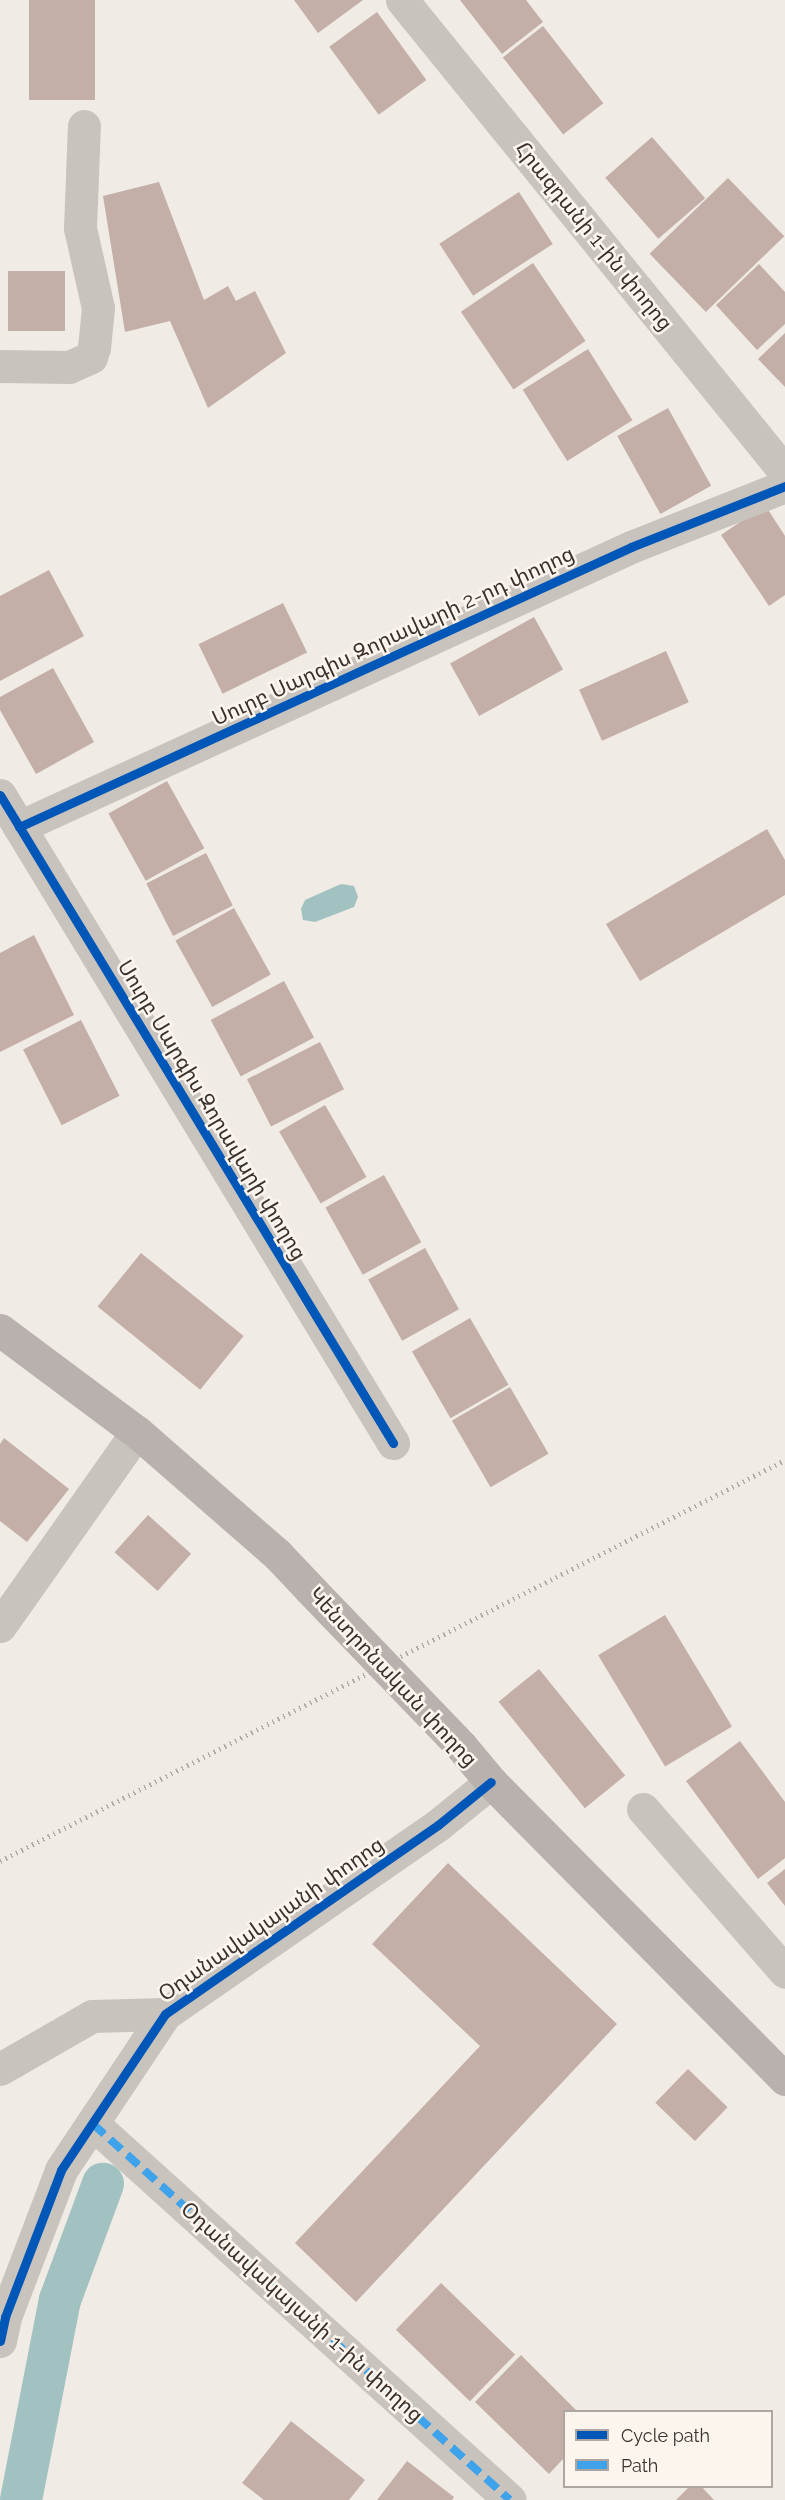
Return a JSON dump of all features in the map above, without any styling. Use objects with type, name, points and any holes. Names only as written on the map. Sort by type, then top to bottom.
[{"type":"main road","name":"Կենտրոնական փողոց","points":[[0,1330],[137,1432],[277,1554],[461,1746],[492,1782],[785,2079]]},
{"type":"street","name":"Հրազդանի 1-ին փողոց","points":[[402,0],[785,472]]},
{"type":"street","points":[[0,366],[69,367],[91,357],[98,308],[80,228],[84,126]]},
{"type":"street","name":"Սուրբ Սարգիս Զորավարի 2-րդ փողոց","points":[[20,827],[631,547],[785,486]]},
{"type":"street","name":"Սուրբ Սարգիս Զորավարի փողոց","points":[[0,795],[393,1443]]},
{"type":"street","points":[[1,1628],[137,1432]]},
{"type":"street","name":"Օդանավակայանի փողոց","points":[[0,2341],[5,2317],[62,2170],[165,2014],[438,1825],[492,1782]]},
{"type":"street","points":[[643,1809],[785,1972]]},
{"type":"street","points":[[0,2069],[92,2016],[165,2014]]},
{"type":"street","name":"Օդանավակայանի 1-ին փողոց","points":[[93,2124],[510,2500]]},
{"type":"water","points":[[341,884],[354,886],[358,897],[354,907],[315,922],[303,920],[301,909],[305,900]]},
{"type":"building","points":[[29,0],[95,0],[95,100],[29,100]]},
{"type":"building","points":[[294,0],[363,0],[318,33]]},
{"type":"building","points":[[460,0],[526,0],[543,22],[502,54]]},
{"type":"building","points":[[377,12],[426,80],[379,115],[329,47]]},
{"type":"building","points":[[543,26],[603,103],[563,135],[503,57]]},
{"type":"building","points":[[652,137],[705,198],[658,239],[605,178]]},
{"type":"building","points":[[728,178],[784,236],[706,312],[650,254]]},
{"type":"building","points":[[159,182],[204,300],[228,286],[236,301],[255,291],[286,353],[208,408],[170,321],[125,332],[103,196]]},
{"type":"building","points":[[519,192],[553,244],[473,296],[439,244]]},
{"type":"building","points":[[533,263],[586,341],[513,390],[461,312]]},
{"type":"building","points":[[759,264],[785,292],[785,324],[757,350],[716,305]]},
{"type":"building","points":[[8,271],[65,271],[65,331],[8,331]]},
{"type":"building","points":[[785,333],[785,387],[758,359]]},
{"type":"building","points":[[588,349],[633,420],[567,461],[523,390]]},
{"type":"building","points":[[668,408],[711,486],[660,514],[617,436]]},
{"type":"building","points":[[765,505],[785,536],[785,595],[769,606],[721,535]]},
{"type":"building","points":[[49,570],[84,636],[0,681],[0,596]]},
{"type":"building","points":[[283,603],[307,652],[223,694],[199,644]]},
{"type":"building","points":[[534,617],[563,669],[479,716],[450,664]]},
{"type":"building","points":[[666,651],[689,702],[602,741],[579,690]]},
{"type":"building","points":[[53,668],[94,742],[36,774],[0,710],[0,697]]},
{"type":"building","points":[[167,781],[204,848],[146,881],[108,813]]},
{"type":"building","points":[[767,829],[785,860],[785,895],[640,981],[606,924]]},
{"type":"building","points":[[206,853],[233,906],[173,936],[146,883]]},
{"type":"building","points":[[234,908],[271,974],[212,1007],[175,940]]},
{"type":"building","points":[[34,935],[74,1015],[0,1052],[0,953]]},
{"type":"building","points":[[284,981],[314,1038],[241,1076],[211,1020]]},
{"type":"building","points":[[81,1020],[120,1096],[62,1125],[23,1050]]},
{"type":"building","points":[[320,1042],[344,1089],[271,1126],[247,1079]]},
{"type":"building","points":[[325,1105],[366,1177],[321,1203],[279,1132]]},
{"type":"building","points":[[384,1175],[421,1242],[363,1275],[325,1207]]},
{"type":"building","points":[[425,1248],[459,1309],[402,1341],[368,1280]]},
{"type":"building","points":[[141,1253],[244,1336],[200,1390],[98,1307]]},
{"type":"building","points":[[470,1318],[508,1385],[450,1418],[412,1352]]},
{"type":"building","points":[[510,1387],[548,1454],[490,1487],[452,1420]]},
{"type":"building","points":[[4,1438],[69,1489],[27,1542],[0,1521],[0,1444]]},
{"type":"building","points":[[148,1515],[191,1554],[158,1591],[115,1552]]},
{"type":"building","points":[[665,1615],[732,1726],[665,1767],[598,1655]]},
{"type":"building","points":[[539,1669],[625,1775],[585,1808],[499,1702]]},
{"type":"building","points":[[740,1741],[785,1802],[785,1858],[758,1879],[686,1781]]},
{"type":"building","points":[[448,1863],[617,2024],[356,2302],[295,2243],[480,2046],[372,1944]]},
{"type":"building","points":[[785,1869],[785,1906],[767,1883]]},
{"type":"building","points":[[688,2069],[728,2107],[695,2141],[655,2103]]},
{"type":"building","points":[[441,2283],[515,2355],[470,2401],[396,2330]]},
{"type":"building","points":[[521,2355],[576,2410],[563,2410],[563,2459],[549,2474],[475,2402]]},
{"type":"building","points":[[291,2421],[365,2480],[349,2500],[264,2500],[242,2483]]},
{"type":"building","points":[[407,2461],[454,2497],[452,2500],[377,2500]]},
{"type":"building","points":[[688,2488],[703,2488],[714,2500],[676,2500]]},
{"type":"waterway","points":[[21,2500],[60,2300],[103,2184]]},
{"type":"railway","points":[[0,1861],[785,1460]]},
{"type":"marked path","points":[[93,2124],[510,2500]]},
{"type":"cycle path","points":[[19,827],[631,547],[785,486]]},
{"type":"cycle path","points":[[0,795],[393,1443]]},
{"type":"cycle path","points":[[0,2341],[5,2317],[61,2170],[165,2014],[438,1825],[491,1782]]}]
